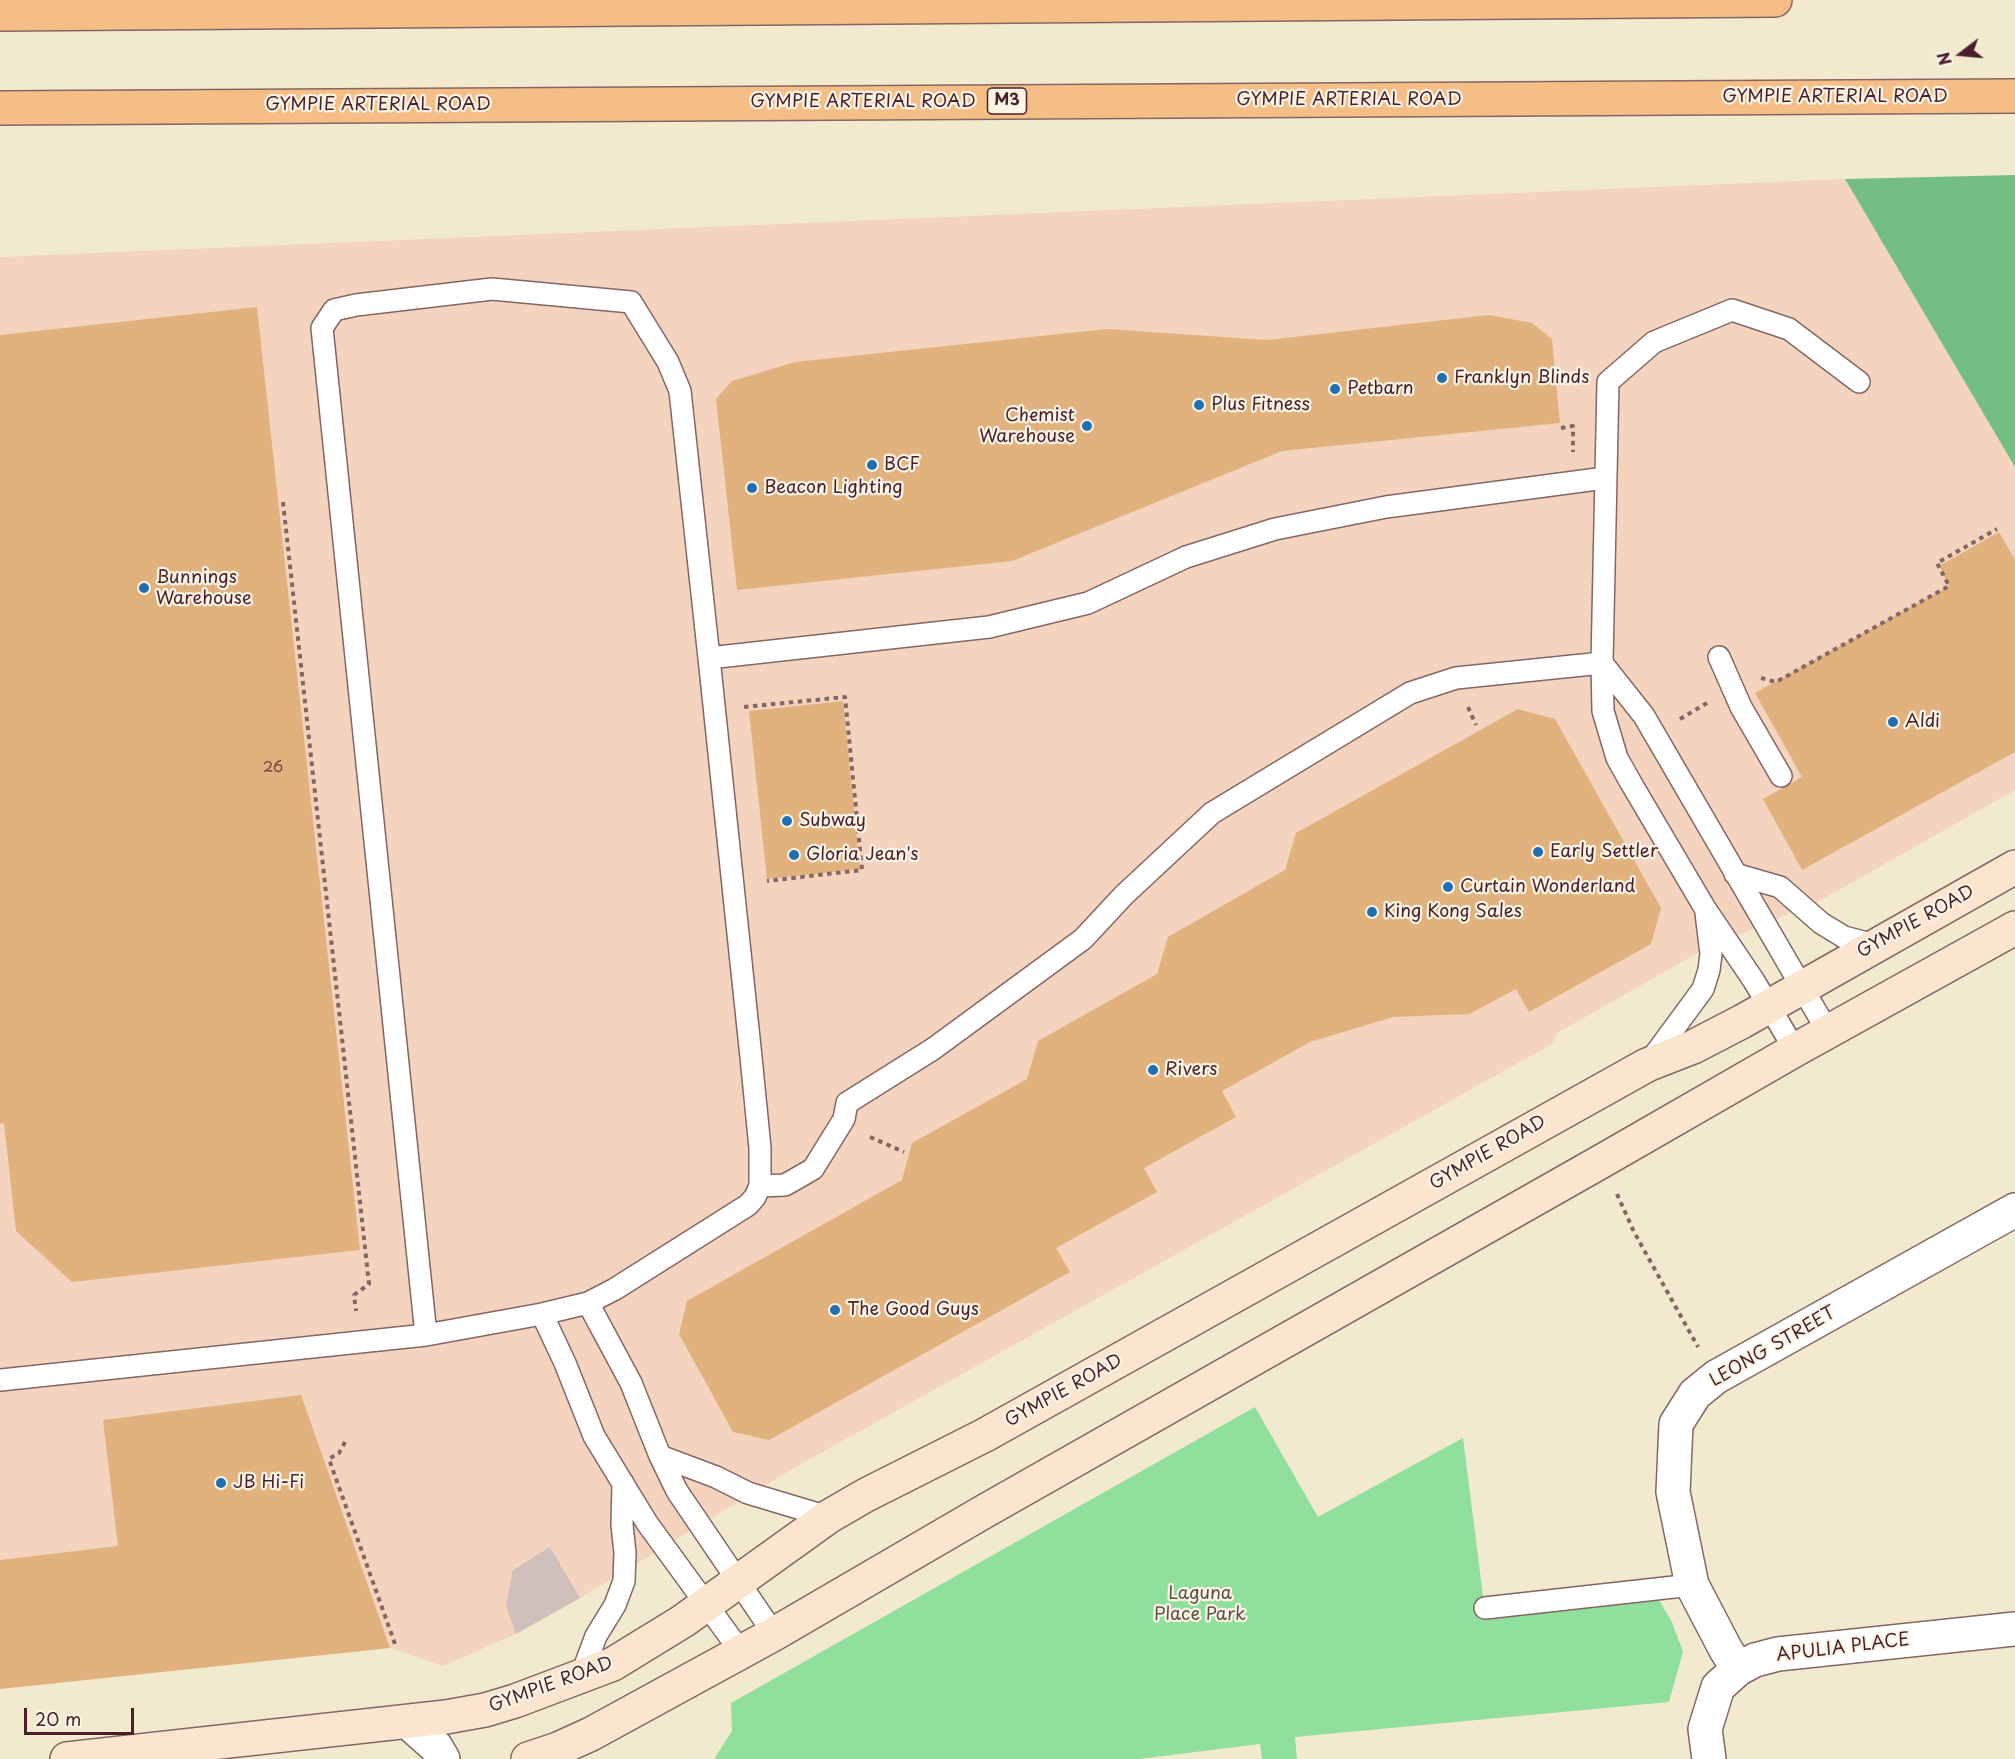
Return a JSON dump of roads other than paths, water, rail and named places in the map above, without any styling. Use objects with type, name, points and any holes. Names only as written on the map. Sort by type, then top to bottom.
[{"type":"highway","points":[[0,14],[829,3],[1775,0]]},
{"type":"highway","name":"GYMPIE ARTERIAL ROAD","points":[[0,108],[2015,96]]},
{"type":"main road","name":"GYMPIE ROAD","points":[[67,1759],[408,1722],[485,1710],[580,1679],[613,1664],[644,1647],[828,1518],[891,1482],[985,1435],[1647,1065],[1693,1047],[2015,867]]},
{"type":"main road","points":[[528,1759],[591,1734],[774,1634],[985,1511],[1795,1050],[2015,928]]},
{"type":"street","name":"LEONG STREET","points":[[1738,1669],[1692,1585],[1673,1491],[1676,1424],[1695,1394],[1716,1377],[2015,1210]]},
{"type":"street","name":"APULIA PLACE","points":[[1708,1759],[1705,1729],[1718,1687],[1738,1669],[1755,1660],[1778,1654],[2015,1629]]},
{"type":"street","points":[[408,1722],[436,1747],[443,1759]]},
{"type":"lane","points":[[0,1380],[426,1335],[542,1314],[588,1303],[615,1289],[748,1205],[755,1197],[760,1186],[752,1068],[680,391],[668,362],[631,302],[492,289],[356,305],[334,310],[322,328],[426,1335]]},
{"type":"lane","points":[[1795,1050],[1754,981],[1706,909],[1617,758],[1603,711],[1608,382],[1654,342],[1732,310],[1789,329],[1859,382]]},
{"type":"lane","points":[[709,658],[989,627],[1088,603],[1186,557],[1275,529],[1386,507],[1605,478]]},
{"type":"lane","points":[[1719,657],[1741,707],[1781,776]]},
{"type":"lane","points":[[1602,663],[1644,716],[1828,1032]]},
{"type":"lane","points":[[760,1186],[785,1185],[813,1169],[844,1119],[847,1104],[933,1049],[1083,939],[1124,895],[1212,813],[1410,693],[1456,678],[1602,663]]},
{"type":"lane","points":[[1735,874],[1780,887],[1821,923],[1844,937],[1875,945]]},
{"type":"lane","points":[[1647,1065],[1703,989],[1711,954],[1706,909]]},
{"type":"lane","points":[[588,1303],[631,1383],[660,1456],[677,1491],[774,1634]]},
{"type":"lane","points":[[542,1314],[565,1363],[594,1436],[647,1523],[741,1652]]},
{"type":"lane","points":[[660,1456],[716,1476],[748,1493],[828,1518]]},
{"type":"lane","points":[[580,1679],[596,1636],[615,1605],[624,1581],[623,1482]]},
{"type":"lane","points":[[1485,1608],[1692,1585]]},
{"type":"place","name":"Franklyn Blinds","points":[[1442,378]]},
{"type":"place","name":"Petbarn","points":[[1335,389]]},
{"type":"place","name":"Plus Fitness","points":[[1199,405]]},
{"type":"place","name":"Chemist Warehouse","points":[[1087,426]]},
{"type":"place","name":"BCF","points":[[872,465]]},
{"type":"place","name":"Beacon Lighting","points":[[752,488]]},
{"type":"place","name":"Bunnings Warehouse","points":[[144,588]]},
{"type":"place","name":"Aldi","points":[[1893,722]]},
{"type":"place","name":"Subway","points":[[787,821]]},
{"type":"place","name":"Early Settler","points":[[1538,852]]},
{"type":"place","name":"Gloria Jean's","points":[[794,855]]},
{"type":"place","name":"Curtain Wonderland","points":[[1448,887]]},
{"type":"place","name":"King Kong Sales","points":[[1372,912]]},
{"type":"place","name":"Rivers","points":[[1153,1070]]},
{"type":"place","name":"The Good Guys","points":[[835,1310]]},
{"type":"place","name":"JB Hi-Fi","points":[[221,1483]]},
{"type":"park label","name":"Laguna Place Park","points":[[1200,1604]]}]
